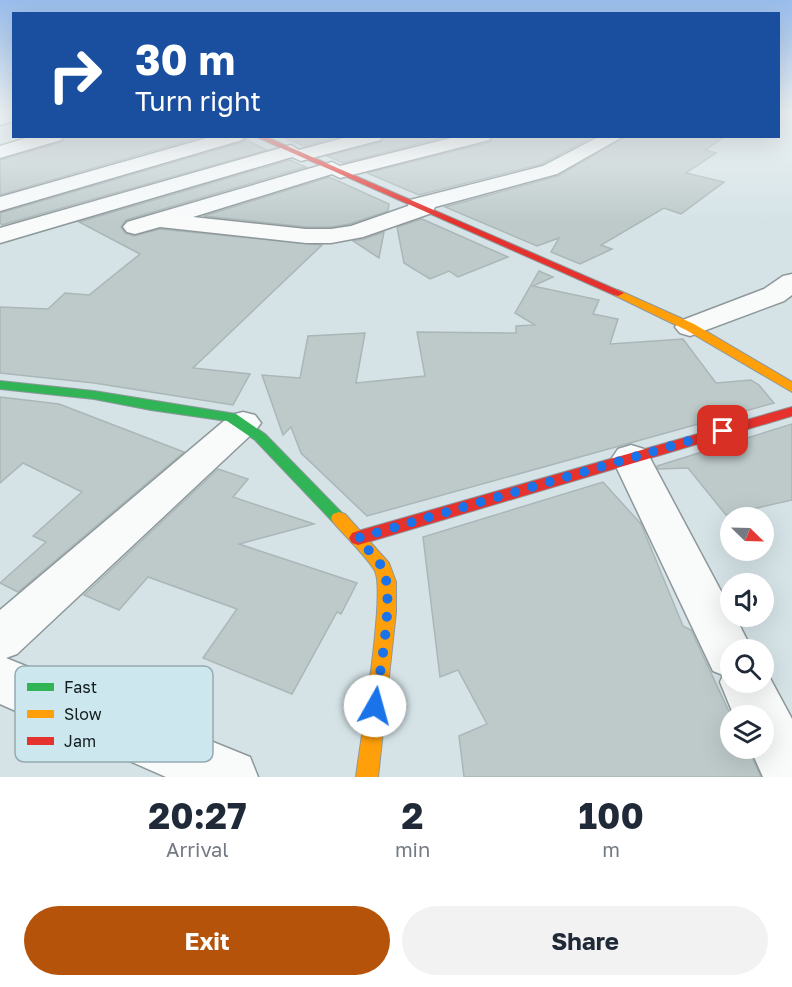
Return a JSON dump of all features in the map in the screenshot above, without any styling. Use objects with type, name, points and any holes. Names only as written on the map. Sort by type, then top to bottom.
[{"type":"street","points":[[0,204],[190,149]]},
{"type":"street","points":[[287,149],[421,206],[690,327],[790,390]]},
{"type":"street","points":[[0,236],[313,149]]},
{"type":"street","points":[[135,227],[336,170],[426,149]]},
{"type":"street","points":[[159,220],[306,237],[331,236],[355,232],[421,206],[550,170],[590,149]]},
{"type":"street","points":[[690,327],[774,296],[792,282]]},
{"type":"street","points":[[0,385],[94,395],[151,406],[231,417],[243,423],[260,437],[358,538],[382,568],[387,582],[387,612],[366,777]]},
{"type":"street","points":[[358,538],[631,458],[790,390]]},
{"type":"street","points":[[0,639],[243,423]]},
{"type":"street","points":[[631,458],[722,639]]},
{"type":"street","points":[[0,679],[15,685]]},
{"type":"street","points":[[774,740],[792,776]]},
{"type":"street","points":[[195,762],[230,777]]},
{"type":"building","points":[[37,149],[158,149],[0,195],[0,160]]},
{"type":"building","points":[[218,149],[267,150],[2,225],[0,213]]},
{"type":"building","points":[[353,149],[396,149],[343,163],[327,156]]},
{"type":"building","points":[[461,149],[569,149],[542,164],[419,195],[367,173]]},
{"type":"building","points":[[603,149],[706,149],[716,153],[686,173],[724,182],[681,214],[664,208],[601,245],[612,249],[580,264],[551,252],[559,238],[537,246],[445,207],[558,176]]},
{"type":"building","points":[[290,160],[306,167],[126,220],[121,227],[125,233],[134,236],[160,229],[322,245],[193,368],[250,374],[233,405],[94,383],[0,373],[0,307],[48,309],[65,293],[89,295],[140,254],[79,222]]},
{"type":"building","points":[[329,177],[389,204],[388,211],[350,224],[331,227],[306,227],[204,216]]},
{"type":"building","points":[[422,219],[508,257],[458,277],[449,271],[430,279],[404,263],[397,227]]},
{"type":"building","points":[[384,232],[379,258],[353,241],[364,239]]},
{"type":"building","points":[[539,271],[553,277],[533,286],[599,300],[593,314],[618,319],[610,344],[683,339],[716,383],[751,380],[759,385],[774,403],[367,516],[301,453],[291,427],[283,435],[262,375],[300,378],[308,336],[365,333],[356,383],[425,376],[417,332],[516,333],[516,326],[535,325],[515,313]]},
{"type":"building","points":[[0,397],[59,404],[184,452],[18,592],[0,583],[46,542],[33,536],[82,492],[23,463],[0,483]]},
{"type":"building","points":[[792,424],[792,500],[761,507],[720,508],[688,468],[658,469],[657,466]]},
{"type":"building","points":[[218,469],[248,479],[233,497],[314,524],[239,544],[357,583],[341,614],[337,612],[292,694],[203,658],[237,609],[148,577],[119,610],[84,595]]},
{"type":"building","points":[[603,482],[641,524],[683,626],[691,630],[726,705],[720,705],[720,759],[753,759],[761,777],[464,777],[459,736],[487,724],[458,670],[440,677],[423,537]]},
{"type":"traffic: fast","points":[[0,385],[94,395],[151,406],[231,417],[260,437],[339,518]]},
{"type":"traffic: slow","points":[[618,293],[690,327],[792,388]]},
{"type":"traffic: slow","points":[[339,518],[383,568],[387,582],[387,612],[367,777]]},
{"type":"traffic: jam","points":[[287,149],[618,293]]},
{"type":"traffic: jam","points":[[358,538],[792,411]]},
{"type":"route","points":[[375,706],[387,612],[387,582],[382,568],[358,538],[723,431]]}]
